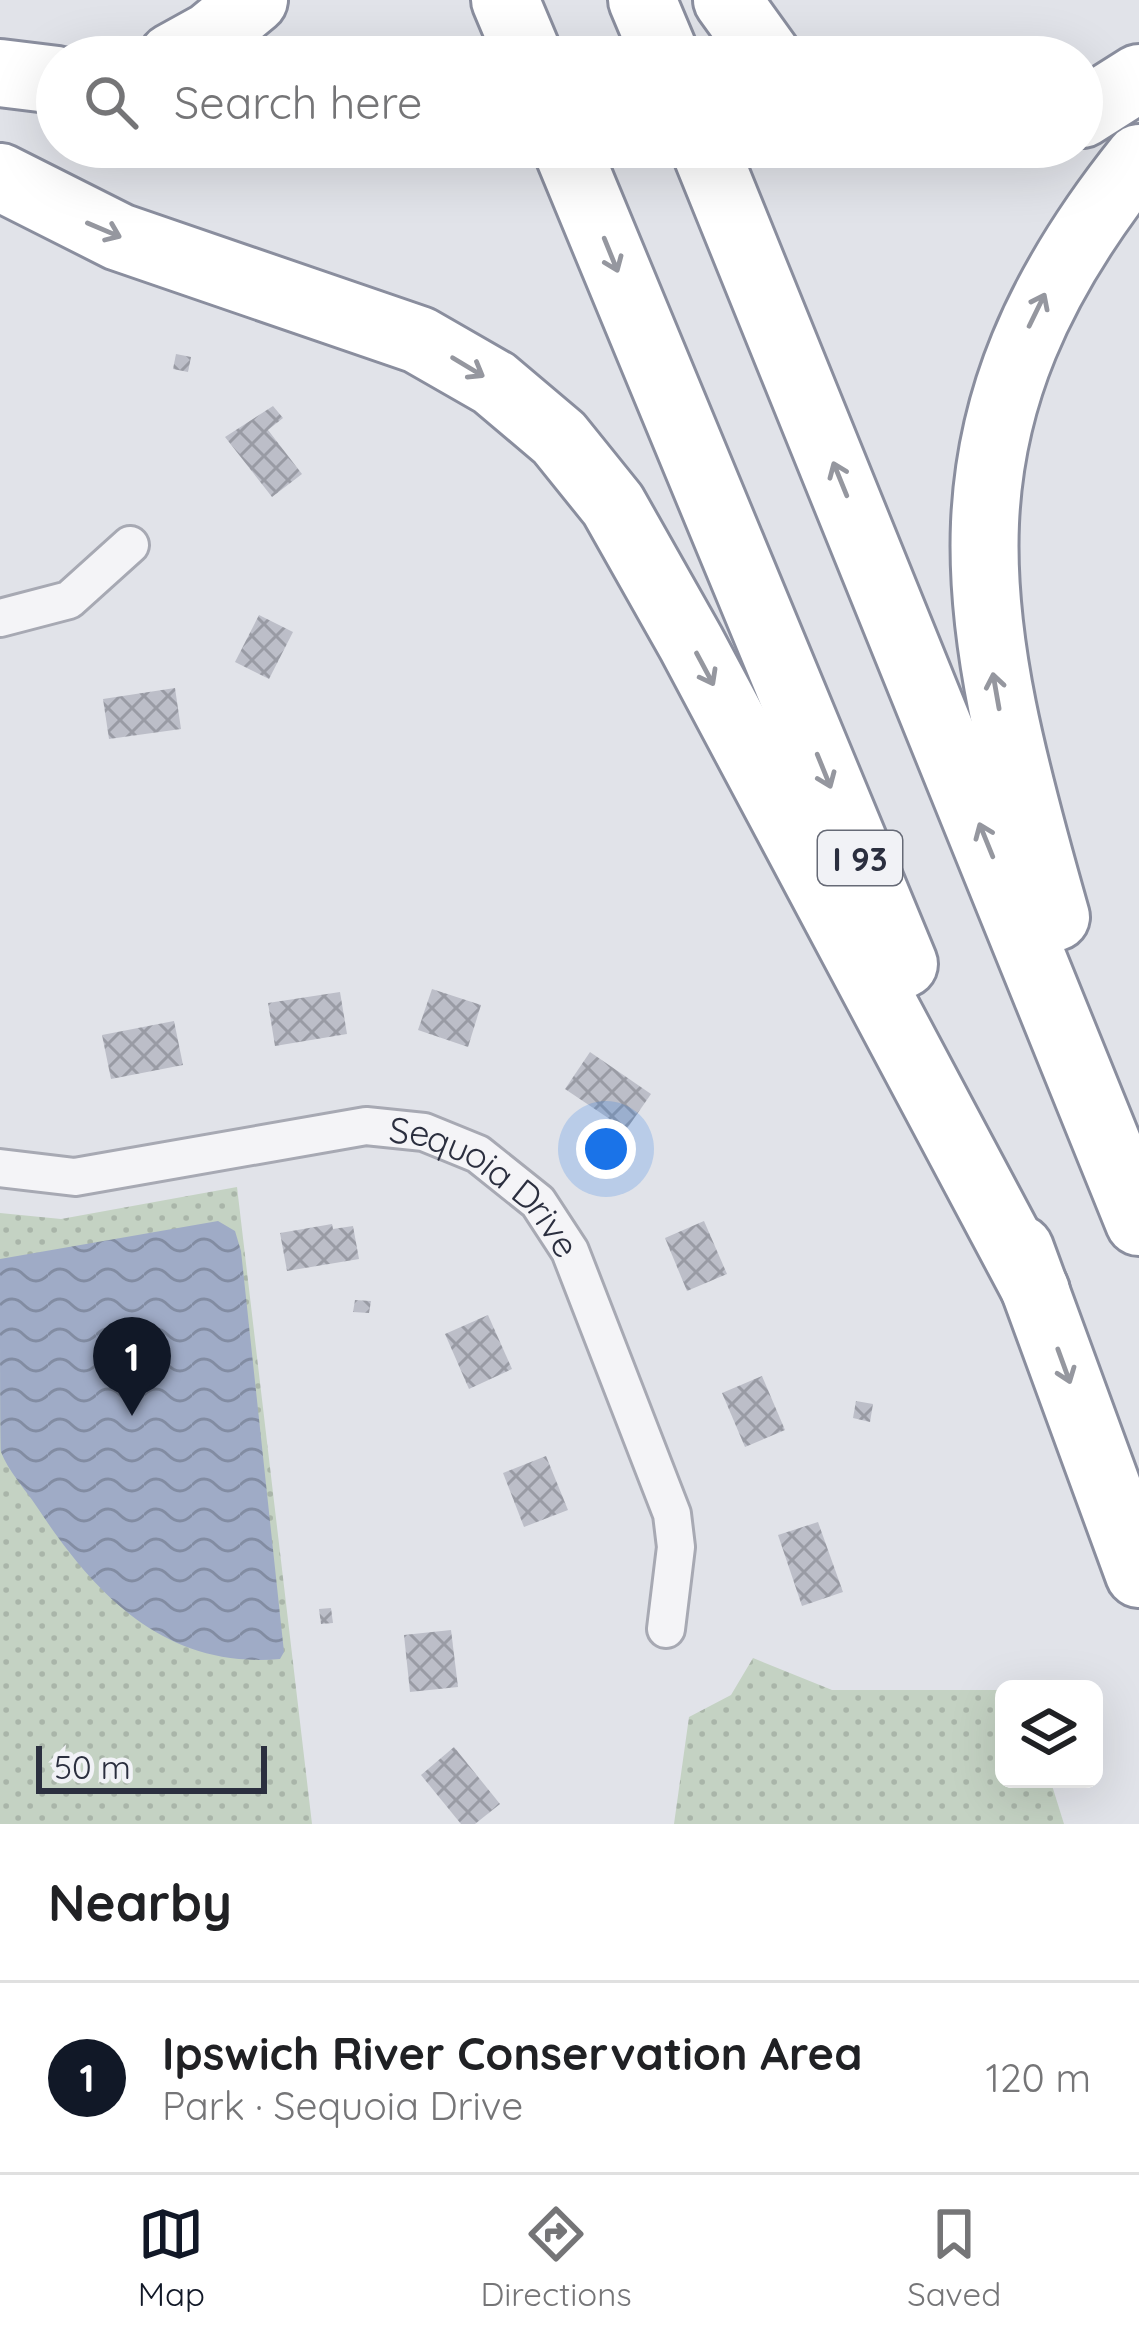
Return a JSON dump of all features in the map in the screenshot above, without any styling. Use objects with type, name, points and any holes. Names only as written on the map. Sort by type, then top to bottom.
[{"type":"highway","points":[[208,36],[254,0]]},
{"type":"highway","points":[[505,0],[520,36]]},
{"type":"highway","points":[[642,0],[658,36]]},
{"type":"highway","points":[[727,0],[753,36]]},
{"type":"highway","points":[[0,73],[36,77]]},
{"type":"highway","points":[[1103,101],[1139,78]]},
{"type":"highway","points":[[1139,158],[1058,270],[1020,346],[993,441],[986,546],[998,705],[1139,1209]]},
{"type":"highway","name":"I 93","points":[[575,168],[1036,1291],[1139,1574]]},
{"type":"highway","points":[[712,168],[1139,1222]]},
{"type":"highway","points":[[0,177],[119,237],[432,346],[494,383],[559,438],[613,506],[691,643],[1036,1291]]},
{"type":"street","points":[[0,618],[69,600],[130,544]]},
{"type":"street","name":"Sequoia Drive","points":[[0,1168],[75,1177],[366,1126],[424,1132],[494,1164],[538,1202],[570,1251],[672,1514],[676,1547],[666,1629]]},
{"type":"green space","points":[[237,1187],[312,1824],[0,1824],[0,1213],[61,1219]]},
{"type":"green space","points":[[753,1658],[832,1690],[995,1690],[995,1788],[1053,1788],[1064,1824],[674,1824],[689,1717],[731,1695]]},
{"type":"water","points":[[218,1221],[235,1231],[241,1251],[284,1652],[280,1659],[239,1659],[202,1652],[137,1620],[83,1569],[1,1452],[0,1259]]},
{"type":"building","points":[[176,354],[191,357],[188,372],[173,369]]},
{"type":"building","points":[[273,406],[283,418],[268,430],[302,474],[272,497],[225,437]]},
{"type":"building","points":[[259,615],[293,632],[269,679],[235,662]]},
{"type":"building","points":[[175,688],[181,729],[109,739],[103,699]]},
{"type":"building","points":[[432,989],[481,1005],[468,1047],[418,1030]]},
{"type":"building","points":[[340,992],[347,1034],[275,1046],[268,1003]]},
{"type":"building","points":[[174,1021],[183,1065],[111,1079],[102,1035]]},
{"type":"building","points":[[590,1052],[651,1094],[626,1130],[565,1089]]},
{"type":"building","points":[[704,1221],[727,1274],[687,1291],[665,1238]]},
{"type":"building","points":[[332,1224],[333,1229],[353,1226],[359,1259],[287,1271],[280,1233]]},
{"type":"building","points":[[355,1300],[371,1301],[369,1313],[353,1312]]},
{"type":"building","points":[[488,1315],[512,1369],[469,1389],[445,1334]]},
{"type":"building","points":[[762,1376],[785,1430],[745,1447],[722,1393]]},
{"type":"building","points":[[856,1401],[873,1404],[870,1422],[853,1418]]},
{"type":"building","points":[[546,1456],[568,1510],[524,1527],[503,1473]]},
{"type":"building","points":[[818,1522],[843,1592],[802,1606],[778,1535]]},
{"type":"building","points":[[331,1608],[333,1623],[321,1624],[319,1609]]},
{"type":"building","points":[[451,1630],[458,1687],[410,1692],[404,1635]]},
{"type":"building","points":[[454,1747],[500,1804],[475,1824],[461,1824],[421,1775]]},
{"type":"place","name":"Ipswich River Conservation Area","points":[[132,1416]]}]
